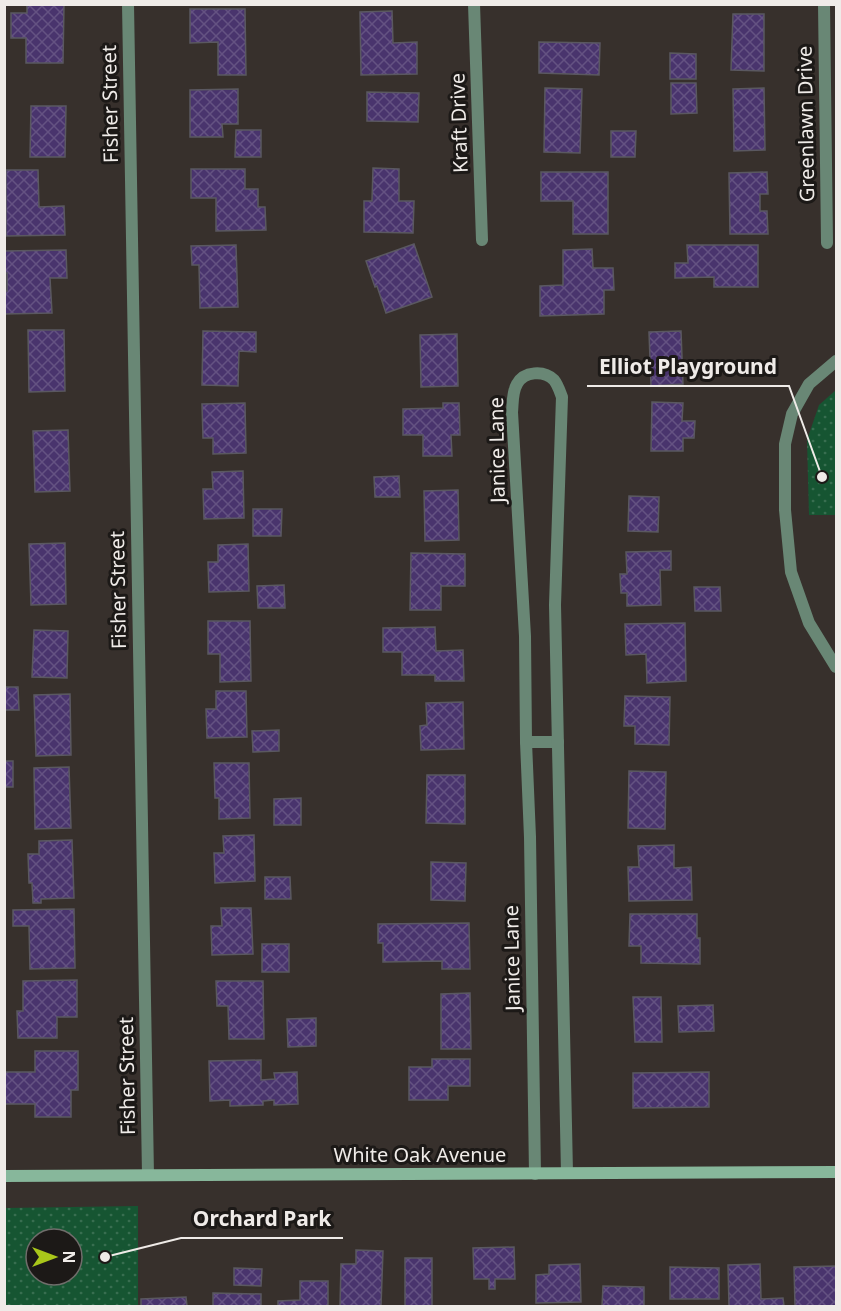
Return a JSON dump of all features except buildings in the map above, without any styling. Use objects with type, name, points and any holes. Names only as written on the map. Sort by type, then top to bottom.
[{"type":"street","name":"Fisher Street","points":[[128,4],[148,1175]]},
{"type":"street","name":"Kraft Drive","points":[[474,4],[482,240]]},
{"type":"street","name":"Greenlawn Drive","points":[[824,4],[827,243]]},
{"type":"street","points":[[837,361],[809,384],[792,414],[785,444],[785,499],[792,572],[809,623],[837,667]]},
{"type":"street","name":"Janice Lane","points":[[535,1174],[525,636],[512,412],[513,394],[517,383],[525,376],[535,373],[548,375],[556,382],[562,398],[555,605],[567,1173]]},
{"type":"street","points":[[526,742],[558,742]]},
{"type":"street","name":"White Oak Avenue","points":[[4,1176],[837,1172]]},
{"type":"green space","points":[[836,390],[836,515],[809,515],[807,440],[819,405]]},
{"type":"green space","points":[[138,1206],[138,1306],[5,1306],[5,1208]]},
{"type":"place","name":"Elliot Playground","points":[[822,477]]},
{"type":"place","name":"Orchard Park","points":[[105,1257]]}]
